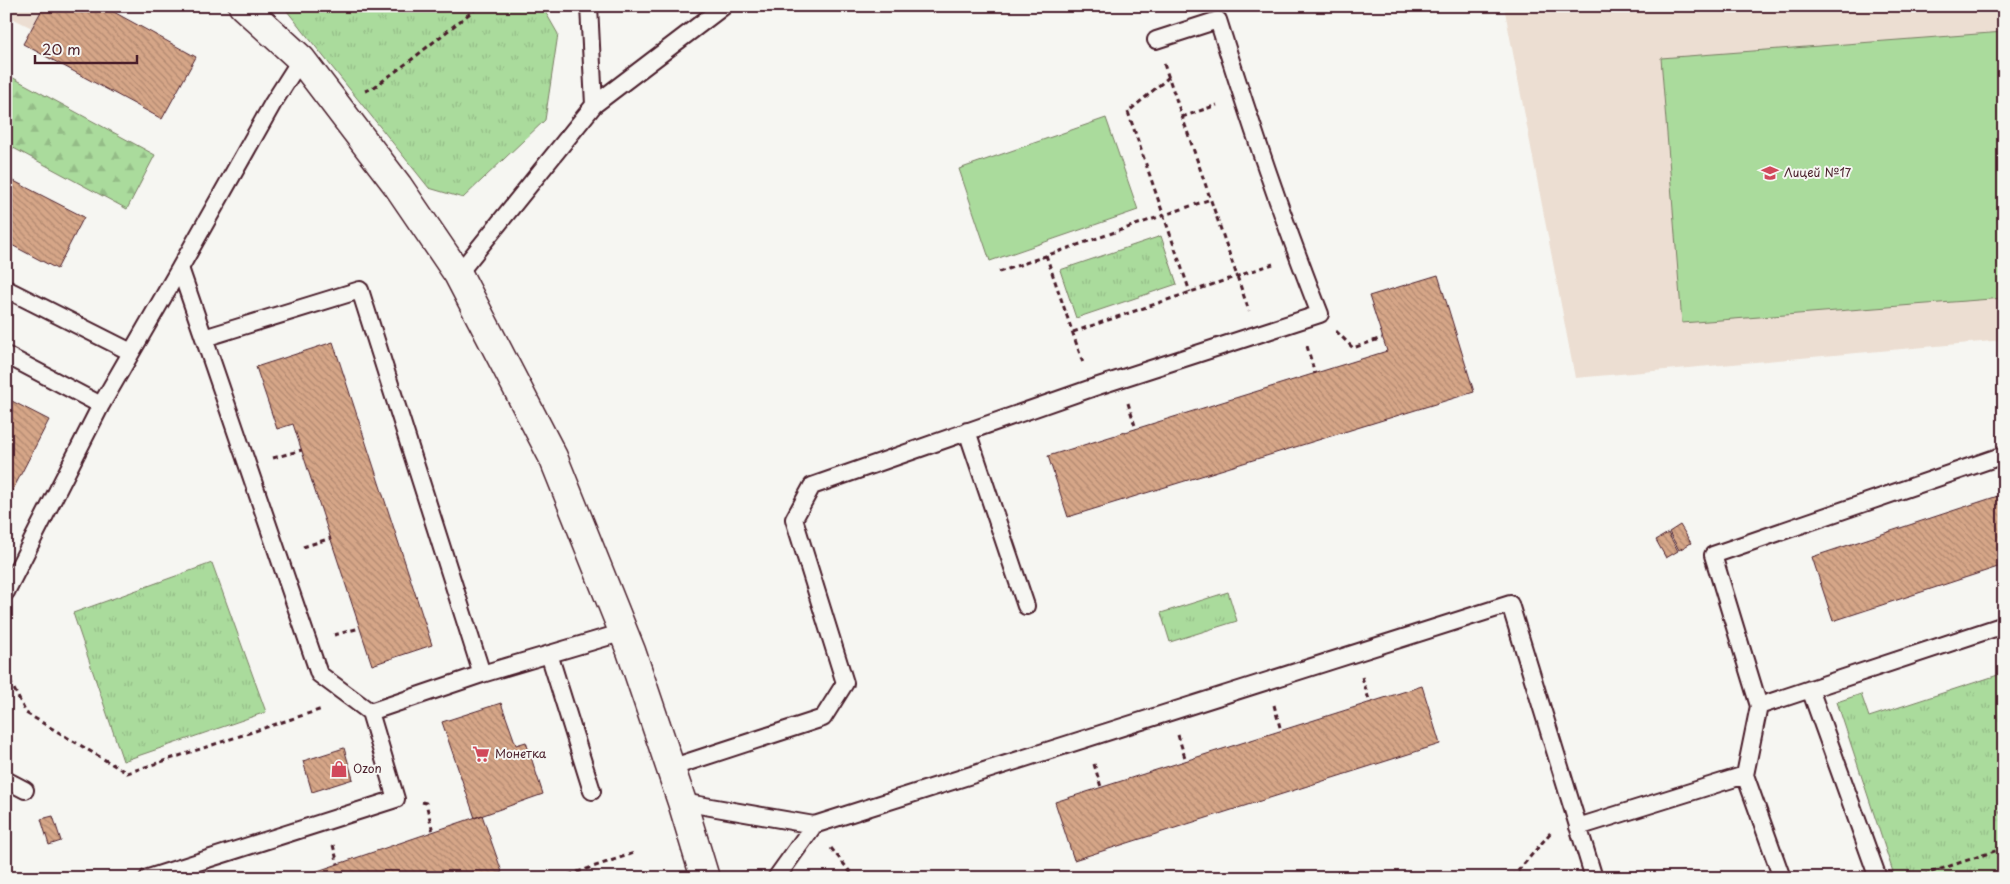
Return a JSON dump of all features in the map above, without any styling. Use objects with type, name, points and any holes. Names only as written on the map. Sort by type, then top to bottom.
[{"type":"street","points":[[244,6],[301,59],[398,186],[458,274],[553,457],[624,632],[682,802],[705,878]]},
{"type":"lane","points":[[589,6],[594,105]]},
{"type":"lane","points":[[458,274],[594,105],[724,6]]},
{"type":"lane","points":[[670,768],[823,718],[845,683],[794,518],[812,486],[1092,388],[1320,314],[1297,255],[1215,13],[1156,40]]},
{"type":"lane","points":[[6,592],[101,405],[273,103],[301,59]]},
{"type":"lane","points":[[148,878],[396,799],[370,712],[319,674],[180,268]]},
{"type":"lane","points":[[6,289],[131,352]]},
{"type":"lane","points":[[204,338],[360,290],[482,674]]},
{"type":"lane","points":[[6,355],[101,405]]},
{"type":"lane","points":[[968,431],[1026,606]]},
{"type":"lane","points":[[1782,878],[1744,775],[1759,706],[1713,555],[2004,455]]},
{"type":"lane","points":[[682,802],[814,826],[1510,604],[1594,878]]},
{"type":"lane","points":[[1759,706],[2004,625]]},
{"type":"lane","points":[[370,712],[482,674],[624,632]]},
{"type":"lane","points":[[549,654],[592,791]]},
{"type":"lane","points":[[1810,689],[1878,878]]},
{"type":"lane","points":[[1578,827],[1744,775]]},
{"type":"lane","points":[[6,780],[25,790]]},
{"type":"lane","points":[[776,878],[814,826]]},
{"type":"path","points":[[373,88],[479,6]]},
{"type":"path","points":[[1156,40],[1258,335]]},
{"type":"path","points":[[1169,77],[1128,112],[1190,292]]},
{"type":"path","points":[[1182,117],[1242,96]]},
{"type":"path","points":[[999,272],[1211,199]]},
{"type":"path","points":[[1046,255],[1092,388]]},
{"type":"path","points":[[1072,332],[1297,255]]},
{"type":"path","points":[[1320,314],[1352,348],[1382,338]]},
{"type":"path","points":[[6,673],[26,713],[127,773],[351,699]]},
{"type":"path","points":[[1512,878],[1572,808]]},
{"type":"path","points":[[2000,810],[2004,821]]},
{"type":"path","points":[[814,826],[855,878]]},
{"type":"path","points":[[1914,878],[2004,848]]},
{"type":"path","points":[[560,878],[634,853]]},
{"type":"shaded area","points":[[6,6],[44,6],[32,28],[6,15]]},
{"type":"shaded area","name":"Лицей №17","points":[[1504,6],[2004,6],[2004,340],[1575,378]]},
{"type":"green space","points":[[283,6],[542,6],[558,34],[545,120],[463,198],[429,188]]},
{"type":"green space","points":[[2004,32],[2004,298],[1682,323],[1661,58]]},
{"type":"green space","points":[[6,74],[155,155],[127,209],[6,144]]},
{"type":"green space","points":[[1106,118],[1138,210],[990,261],[959,169]]},
{"type":"green space","points":[[1161,236],[1177,284],[1076,318],[1060,270]]},
{"type":"green space","points":[[212,563],[266,712],[123,761],[73,613]]},
{"type":"green space","points":[[1228,592],[1237,621],[1170,642],[1161,613]]},
{"type":"green space","points":[[2004,673],[2004,878],[1895,878],[1837,702],[1861,694],[1869,717]]},
{"type":"building","points":[[44,6],[115,6],[112,11],[196,57],[162,119],[23,44]]},
{"type":"building","points":[[6,177],[84,217],[57,269],[6,242]]},
{"type":"building","points":[[1438,275],[1474,392],[1068,517],[1048,456],[1387,351],[1369,296]]},
{"type":"building","points":[[333,342],[432,645],[372,665],[293,424],[277,429],[256,367]]},
{"type":"building","points":[[6,398],[49,420],[6,503]]},
{"type":"building","points":[[2004,494],[2004,565],[1833,621],[1812,557]]},
{"type":"building","points":[[1680,525],[1691,543],[1679,550],[1669,532]]},
{"type":"building","points":[[1668,533],[1678,551],[1666,558],[1656,540]]},
{"type":"building","points":[[1422,686],[1440,744],[1074,860],[1055,802]]},
{"type":"building","points":[[501,703],[516,745],[526,742],[543,794],[475,818],[442,722]]},
{"type":"building","points":[[344,748],[353,779],[312,792],[303,761]]},
{"type":"building","points":[[482,815],[502,872],[486,878],[297,878]]},
{"type":"building","points":[[53,816],[61,841],[49,845],[41,819]]},
{"type":"place","name":"Лицей №17","points":[[1770,173]]},
{"type":"place","name":"Монетка","points":[[481,754]]},
{"type":"place","name":"Ozon","points":[[339,769]]}]
